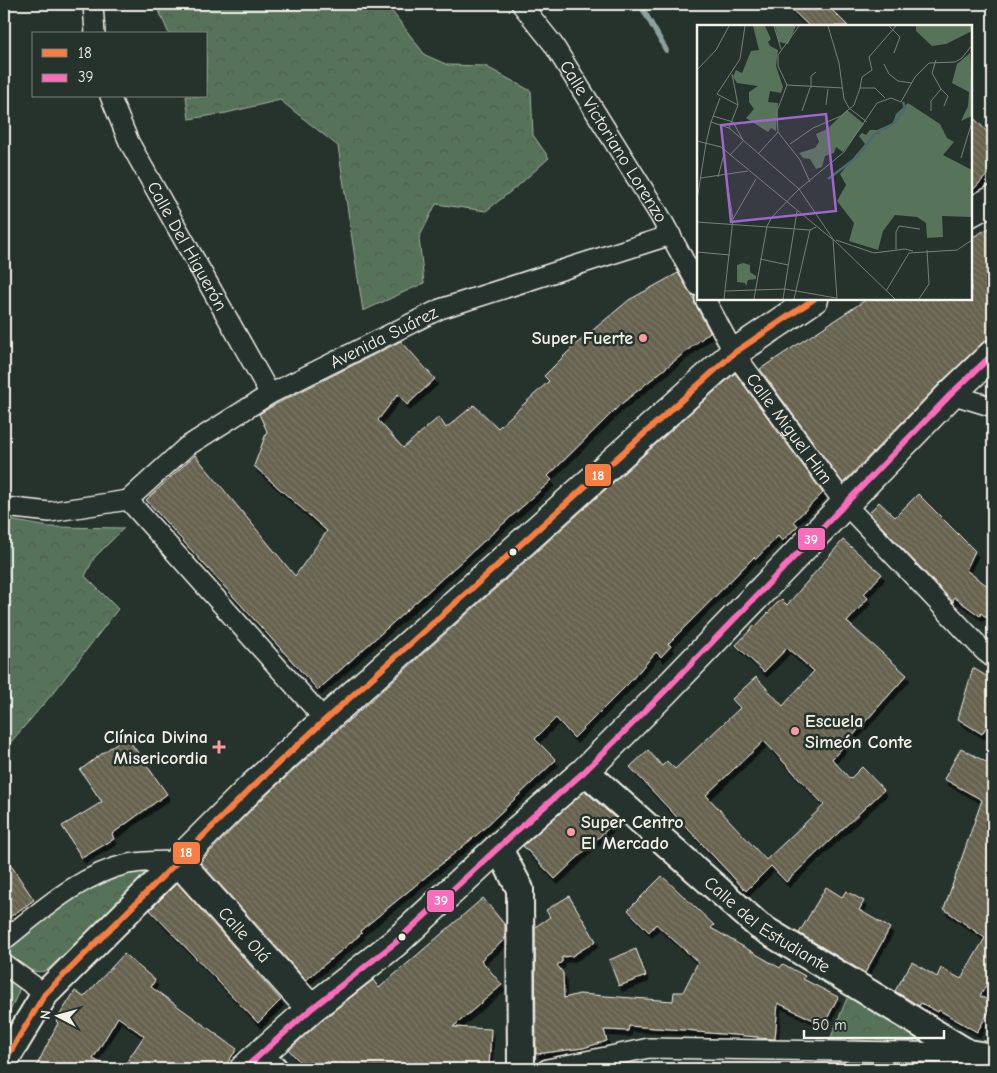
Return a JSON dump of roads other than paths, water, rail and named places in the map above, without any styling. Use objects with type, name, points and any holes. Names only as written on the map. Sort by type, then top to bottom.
[{"type":"main road","points":[[972,211],[993,200]]},
{"type":"main road","points":[[178,861],[251,788],[325,720],[734,353],[813,300]]},
{"type":"main road","points":[[257,1067],[311,1009],[394,943],[498,847],[585,771],[951,394],[993,354]]},
{"type":"main road","name":"Calle Olá","points":[[178,861],[311,1009]]},
{"type":"street","points":[[92,4],[95,32]]},
{"type":"street","name":"Calle Victoriano Lorenzo","points":[[521,4],[553,44],[671,235],[697,284]]},
{"type":"street","name":"Calle Del Higuerón","points":[[111,98],[129,142],[270,394]]},
{"type":"street","name":"Avenida Suárez","points":[[128,500],[186,447],[270,394],[440,309],[671,235]]},
{"type":"street","points":[[706,300],[734,353]]},
{"type":"street","name":"Calle Miguel Him","points":[[734,353],[845,504],[984,651],[993,658]]},
{"type":"street","points":[[951,394],[993,407]]},
{"type":"street","points":[[4,507],[50,512],[128,500],[325,720]]},
{"type":"street","name":"Calle del Estudiante","points":[[585,771],[759,926],[981,1055]]},
{"type":"street","points":[[498,847],[520,889],[521,1069]]},
{"type":"street","points":[[4,940],[63,895],[95,876],[127,865],[152,861],[178,861]]},
{"type":"street","points":[[4,1062],[45,994],[178,861]]},
{"type":"street","points":[[4,964],[45,994]]},
{"type":"street","points":[[547,1069],[649,1048],[981,1055]]},
{"type":"waterway","points":[[640,4],[666,50]]},
{"type":"place","name":"Super Fuerte","points":[[643,338]]},
{"type":"place","name":"Escuela Simeón Conte","points":[[795,731]]},
{"type":"place","name":"Clínica Divina Misericordia","points":[[219,747]]},
{"type":"place","name":"Super Centro El Mercado","points":[[571,832]]}]
